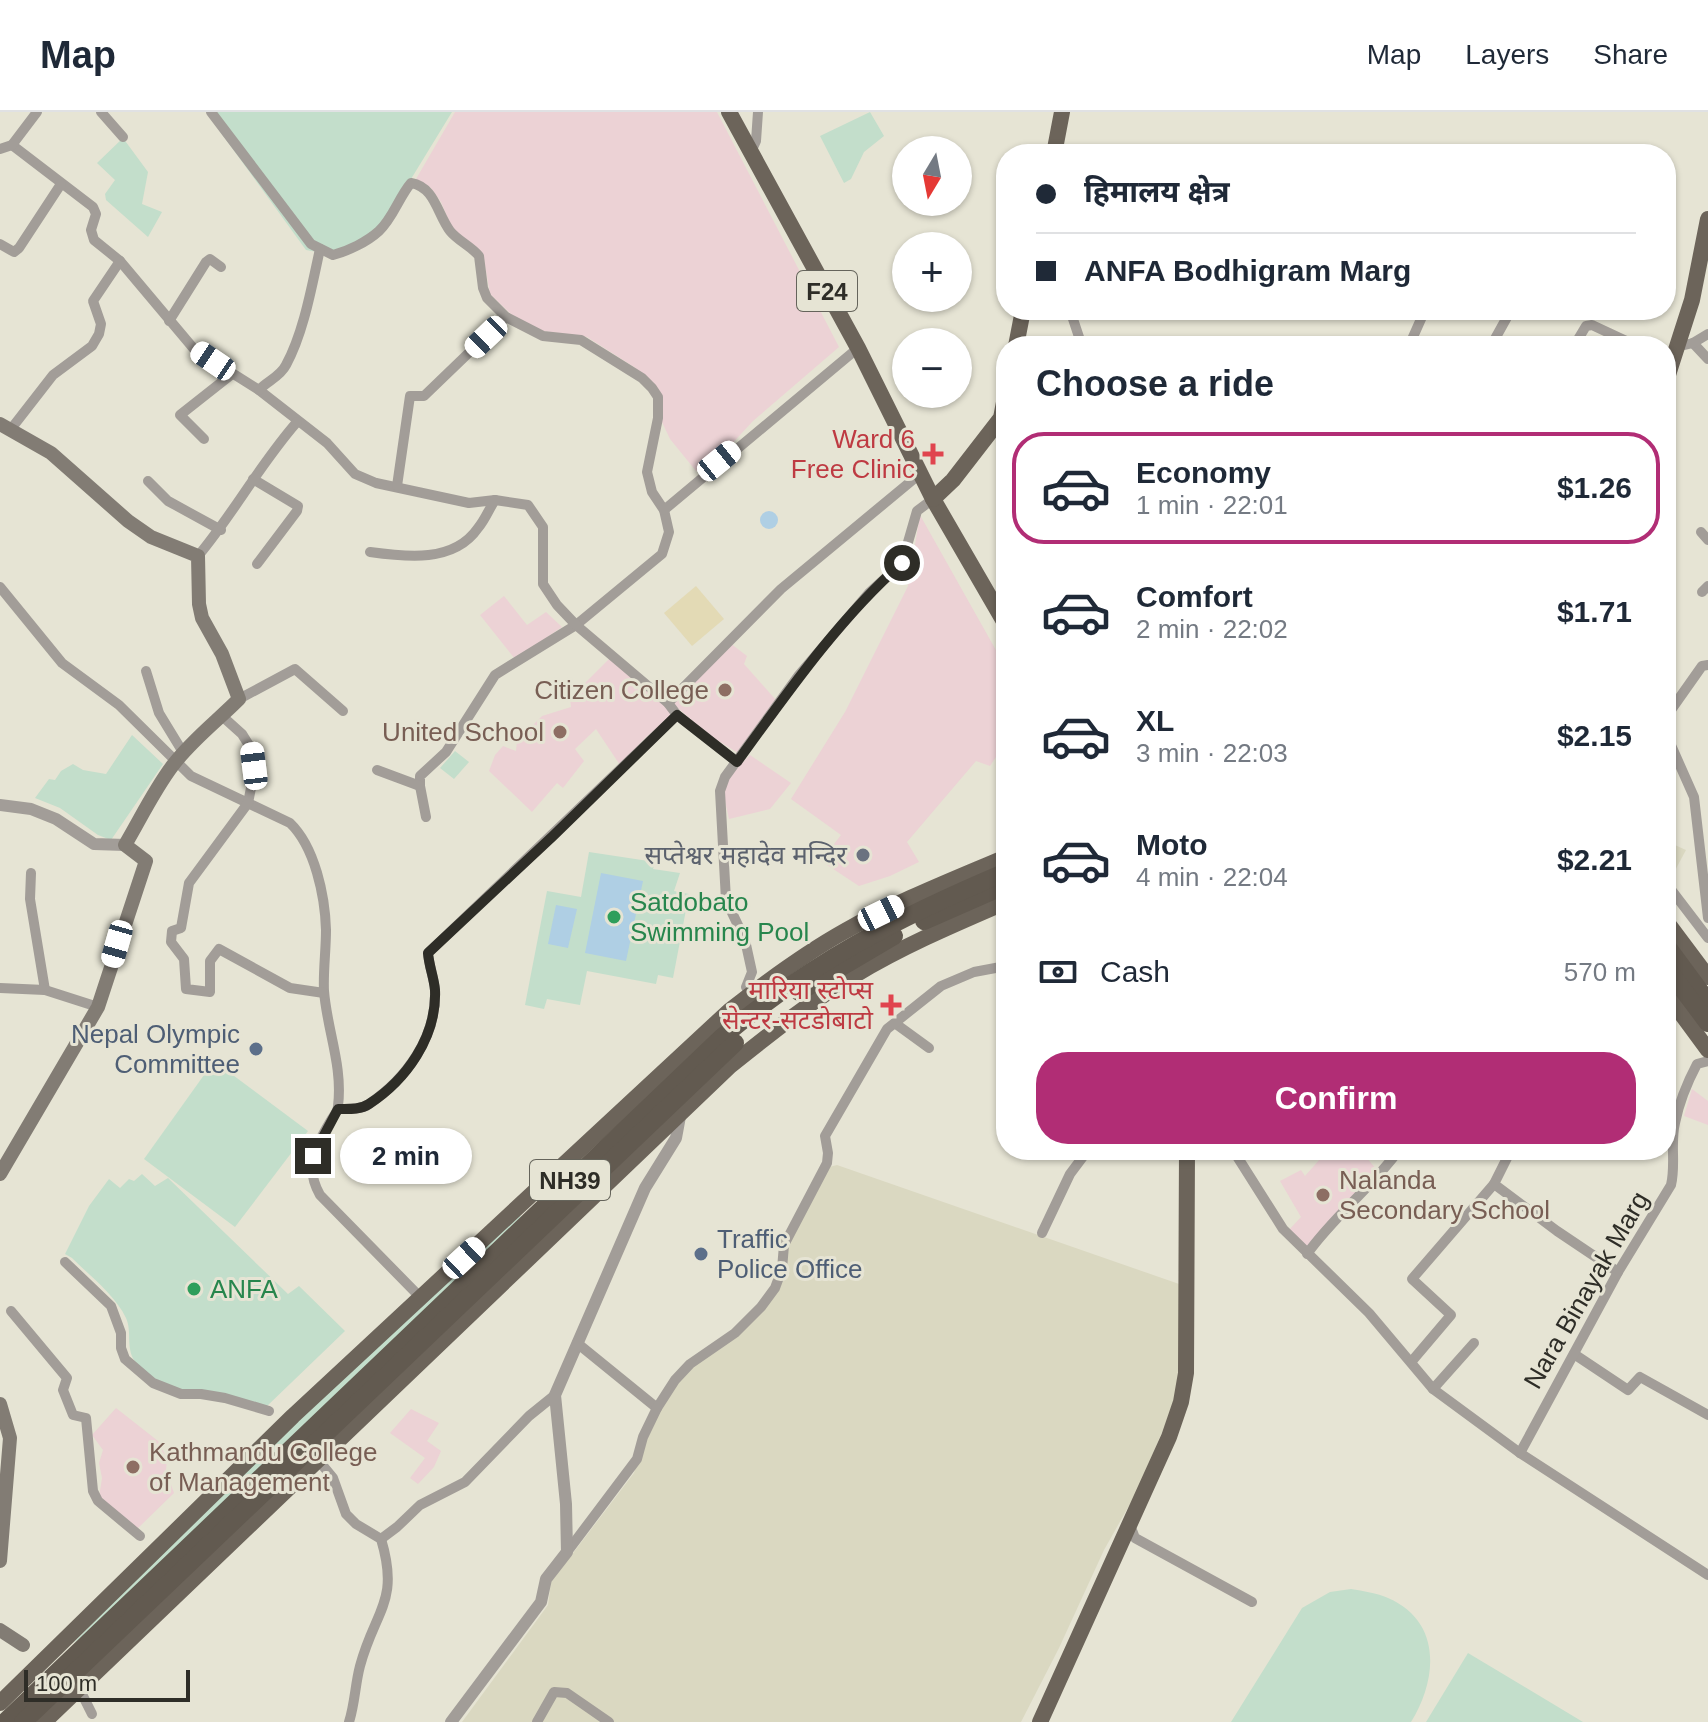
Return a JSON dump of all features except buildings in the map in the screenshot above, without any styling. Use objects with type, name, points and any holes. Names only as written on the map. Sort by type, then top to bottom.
[{"type":"highway","name":"NH39","points":[[23,1722],[184,1559],[673,1082],[730,1031],[797,980],[862,939],[996,877]]},
{"type":"highway","name":"NH39","points":[[5,1722],[753,1028],[803,990],[867,951],[996,889]]},
{"type":"highway","points":[[1676,959],[1708,1002]]},
{"type":"highway","points":[[1676,980],[1708,1023]]},
{"type":"main road","name":"F24","points":[[729,112],[858,348],[933,499],[996,608]]},
{"type":"main road","points":[[1056,144],[1062,112]]},
{"type":"main road","points":[[1676,343],[1692,300],[1708,219]]},
{"type":"main road","points":[[933,499],[953,480],[996,424]]},
{"type":"main road","points":[[0,1174],[98,1007],[146,861],[125,845],[150,797],[179,758],[205,729],[239,699],[222,654],[202,618],[198,556],[151,537],[128,521],[51,453],[5,427]]},
{"type":"main road","points":[[0,1703],[283,1426],[552,1178],[690,1045],[750,994],[849,929],[996,861]]},
{"type":"main road","points":[[44,1722],[681,1111],[752,1048],[834,988],[911,945],[996,907]]},
{"type":"main road","points":[[1676,934],[1708,977]]},
{"type":"main road","points":[[1676,1007],[1708,1050]]},
{"type":"main road","points":[[1040,1722],[1176,1420],[1184,1388],[1187,1339],[1187,1160]]},
{"type":"main road","points":[[0,1404],[10,1438],[0,1561]]},
{"type":"main road","points":[[0,1630],[23,1645]]},
{"type":"street","points":[[101,112],[123,137]]},
{"type":"street","points":[[211,112],[311,244],[333,255],[346,251],[379,231],[405,189],[415,183],[425,188],[451,233],[479,256],[487,298],[506,317],[543,336],[581,340],[642,378],[658,397],[658,418],[647,472],[652,492],[664,510],[669,532],[662,554],[576,625],[495,675],[446,752],[420,776],[426,817]]},
{"type":"street","points":[[751,152],[756,141],[758,112]]},
{"type":"street","points":[[0,149],[12,145],[31,114]]},
{"type":"street","points":[[12,145],[93,207],[96,214],[91,230],[94,240],[120,261],[194,349],[259,390],[327,443],[355,474],[376,483],[469,503],[495,500],[528,505],[543,527],[543,584],[557,605],[576,625],[668,703],[677,715],[737,762]]},
{"type":"street","points":[[0,244],[14,252],[19,248],[61,184]]},
{"type":"street","points":[[259,390],[286,366],[307,307],[320,249]]},
{"type":"street","points":[[169,321],[206,262],[210,259],[221,267]]},
{"type":"street","points":[[5,427],[53,375],[92,346],[101,324],[93,301],[120,261]]},
{"type":"street","points":[[397,486],[410,396],[424,396],[506,317]]},
{"type":"street","points":[[1580,336],[1586,326],[1592,325],[1616,336]]},
{"type":"street","points":[[1676,353],[1708,334]]},
{"type":"street","points":[[1693,343],[1708,359]]},
{"type":"street","points":[[664,510],[858,348]]},
{"type":"street","points":[[204,439],[180,415],[232,374]]},
{"type":"street","points":[[198,556],[221,530],[269,454],[297,422]]},
{"type":"street","points":[[668,703],[781,589],[921,473]]},
{"type":"street","points":[[253,479],[298,506],[257,564]]},
{"type":"street","points":[[148,481],[168,501],[221,530]]},
{"type":"street","points":[[750,994],[746,987],[752,972],[749,950],[726,900],[720,791],[725,777],[799,675],[869,593],[902,563],[917,511],[933,499]]},
{"type":"street","points":[[370,552],[403,557],[440,554],[477,531],[495,500]]},
{"type":"street","points":[[0,587],[62,663],[119,705],[179,758]]},
{"type":"street","points":[[1676,703],[1702,666],[1708,665]]},
{"type":"street","points":[[239,699],[295,669],[343,711]]},
{"type":"street","points":[[146,671],[159,713],[179,758],[191,776],[290,823],[299,831],[309,852],[326,927],[324,993],[336,1052],[338,1109],[313,1156],[311,1176],[320,1195],[421,1298]]},
{"type":"street","points":[[338,1109],[370,1104],[411,1065],[424,1044],[431,1027],[435,989],[428,953],[677,715]]},
{"type":"street","points":[[222,716],[242,734],[252,750],[254,766],[248,803],[198,867],[189,883],[181,928],[172,931],[171,942],[184,959],[186,989],[210,992],[210,961],[219,949],[290,988],[324,993]]},
{"type":"street","points":[[1676,756],[1694,797],[1708,918]]},
{"type":"street","points":[[377,770],[420,786]]},
{"type":"street","points":[[0,805],[31,809],[56,819],[94,844],[125,845]]},
{"type":"street","points":[[31,873],[30,899],[45,990]]},
{"type":"street","points":[[1676,896],[1708,938]]},
{"type":"street","points":[[451,1722],[541,1602],[546,1579],[637,1459],[643,1437],[675,1380],[690,1364],[735,1333],[775,1288],[782,1269],[784,1245],[827,1163],[825,1136],[887,1029],[941,986],[974,972],[996,968]]},
{"type":"street","points":[[0,988],[45,990],[98,1007]]},
{"type":"street","points":[[896,1024],[929,1048]]},
{"type":"street","name":"Nara Binayak Marg","points":[[1676,1118],[1697,1064],[1708,1061]]},
{"type":"street","points":[[381,1539],[420,1505],[465,1482],[529,1416],[555,1395],[645,1188],[676,1138],[681,1111]]},
{"type":"street","points":[[1042,1233],[1070,1174],[1080,1160]]},
{"type":"street","points":[[1239,1160],[1283,1229],[1369,1313],[1433,1389],[1520,1453],[1708,1575]]},
{"type":"street","points":[[1307,1254],[1339,1214],[1378,1178],[1392,1160]]},
{"type":"street","points":[[1412,1361],[1451,1315],[1412,1279],[1494,1184],[1506,1160]]},
{"type":"street","name":"Nara Binayak Marg","points":[[1520,1453],[1618,1272],[1671,1185],[1674,1160]]},
{"type":"street","points":[[1494,1184],[1618,1272]]},
{"type":"street","points":[[65,1262],[111,1306],[121,1333],[125,1359],[137,1371],[171,1391],[225,1398],[269,1411]]},
{"type":"street","points":[[11,1311],[67,1378],[63,1390],[73,1415],[86,1418],[93,1491],[98,1501],[140,1536]]},
{"type":"street","points":[[577,1343],[657,1408]]},
{"type":"street","points":[[1433,1389],[1474,1343]]},
{"type":"street","points":[[1574,1354],[1628,1390],[1640,1377],[1708,1415]]},
{"type":"street","points":[[555,1395],[566,1504],[567,1552]]},
{"type":"street","points":[[319,1461],[333,1478],[346,1514],[381,1539],[388,1563],[389,1591],[360,1667],[349,1722]]},
{"type":"street","points":[[1130,1525],[1135,1538],[1252,1602]]},
{"type":"street","points":[[79,1688],[92,1714]]},
{"type":"street","points":[[537,1722],[554,1692],[567,1693],[609,1722]]},
{"type":"shaded area","points":[[455,112],[717,112],[839,347],[753,421],[727,449],[696,471],[670,439],[661,420],[661,393],[634,367],[587,337],[543,331],[513,316],[490,294],[483,254],[453,231],[441,202],[431,188],[416,179]]},
{"type":"shaded area","points":[[920,515],[996,650],[996,757],[990,766],[976,761],[907,842],[919,862],[859,886],[821,861],[841,835],[791,799],[845,712],[908,586]]},
{"type":"shaded area","points":[[504,596],[527,625],[546,612],[562,627],[515,659],[480,615]]},
{"type":"shaded area","name":"Citizen College","points":[[730,643],[747,656],[744,664],[776,700],[738,753],[709,735],[672,703]]},
{"type":"shaded area","name":"United School","points":[[613,655],[644,679],[673,716],[646,737],[620,765],[596,729],[575,749],[584,761],[563,788],[557,783],[532,812],[489,771],[495,755],[503,746],[516,751],[517,741],[542,716],[571,707],[570,698]]},
{"type":"shaded area","points":[[750,755],[791,783],[770,809],[729,819],[723,792],[730,775]]},
{"type":"shaded area","points":[[1676,846],[1686,850],[1676,869]]},
{"type":"shaded area","points":[[1692,1089],[1708,1101],[1708,1125],[1684,1116]]},
{"type":"shaded area","name":"Nalanda Secondary School","points":[[1319,1160],[1368,1160],[1377,1170],[1306,1249],[1288,1231],[1301,1217],[1280,1181],[1301,1170],[1305,1176]]},
{"type":"shaded area","points":[[837,1165],[1182,1285],[1177,1392],[1166,1423],[1135,1495],[1104,1550],[1021,1722],[462,1722],[548,1605],[551,1582],[634,1473],[644,1438],[677,1381],[772,1296],[782,1253],[829,1167]]},
{"type":"shaded area","name":"Kathmandu College of Management","points":[[116,1408],[158,1441],[167,1458],[166,1471],[174,1493],[136,1530],[99,1497],[102,1478],[99,1463],[103,1450],[92,1435]]},
{"type":"shaded area","points":[[411,1409],[439,1423],[427,1441],[441,1451],[434,1467],[418,1484],[410,1478],[425,1458],[390,1433]]},
{"type":"green space","points":[[206,112],[452,112],[381,228],[333,255],[306,250]]},
{"type":"green space","points":[[870,112],[884,136],[864,152],[851,179],[844,183],[820,136]]},
{"type":"green space","points":[[123,138],[148,172],[142,204],[162,212],[148,237],[106,200],[105,194],[115,180],[97,163]]},
{"type":"green space","points":[[132,735],[163,764],[111,840],[98,835],[60,808],[35,798],[49,779],[55,780],[61,771],[73,764],[83,770],[106,774]]},
{"type":"green space","points":[[455,751],[469,762],[454,779],[440,768]]},
{"type":"green space","points":[[589,852],[655,862],[653,869],[680,873],[674,891],[689,894],[673,978],[658,975],[656,984],[587,971],[580,1005],[547,999],[544,1009],[525,1005],[547,891],[581,897]]},
{"type":"green space","points":[[214,1061],[308,1131],[235,1227],[144,1159]]},
{"type":"green space","name":"ANFA","points":[[142,1174],[155,1186],[168,1178],[288,1294],[299,1286],[345,1331],[265,1408],[194,1394],[144,1372],[134,1360],[128,1323],[115,1301],[65,1254],[89,1206],[109,1179],[120,1188],[129,1179],[134,1181]]},
{"type":"green space","points":[[519,1214],[521,1217],[73,1643],[231,1484]]},
{"type":"green space","points":[[1351,1589],[1384,1596],[1406,1608],[1426,1637],[1430,1671],[1420,1706],[1411,1722],[1231,1722],[1302,1608],[1330,1592]]},
{"type":"green space","points":[[1468,1653],[1583,1722],[1426,1722]]},
{"type":"sand","points":[[696,586],[724,619],[692,646],[664,613]]},
{"type":"water","points":[[769,511],[778,520],[769,529],[760,520]]},
{"type":"water","name":"Satdobato Swimming Pool","points":[[601,873],[643,881],[626,961],[585,953]]},
{"type":"water","points":[[556,905],[577,909],[568,948],[548,944]]},
{"type":"place","name":"Ward 6 Free Clinic","points":[[933,454]]},
{"type":"place","name":"Citizen College","points":[[725,690]]},
{"type":"place","name":"United School","points":[[560,732]]},
{"type":"place","name":"सप्तेश्वर महादेव मन्दिर","points":[[863,855]]},
{"type":"place","name":"Satdobato Swimming Pool","points":[[614,917]]},
{"type":"place","name":"मारिया स्टोप्स सेन्टर-सटडोबाटो","points":[[891,1005]]},
{"type":"place","name":"Nepal Olympic Committee","points":[[256,1049]]},
{"type":"place","name":"Nalanda Secondary School","points":[[1323,1195]]},
{"type":"place","name":"Traffic Police Office","points":[[701,1254]]},
{"type":"place","name":"ANFA","points":[[194,1289]]},
{"type":"place","name":"Kathmandu College of Management","points":[[133,1467]]},
{"type":"route","points":[[313,1156],[338,1109],[370,1104],[411,1065],[424,1044],[431,1027],[435,989],[428,953],[443,942],[677,715],[737,762],[799,675],[869,593],[902,563]]}]
